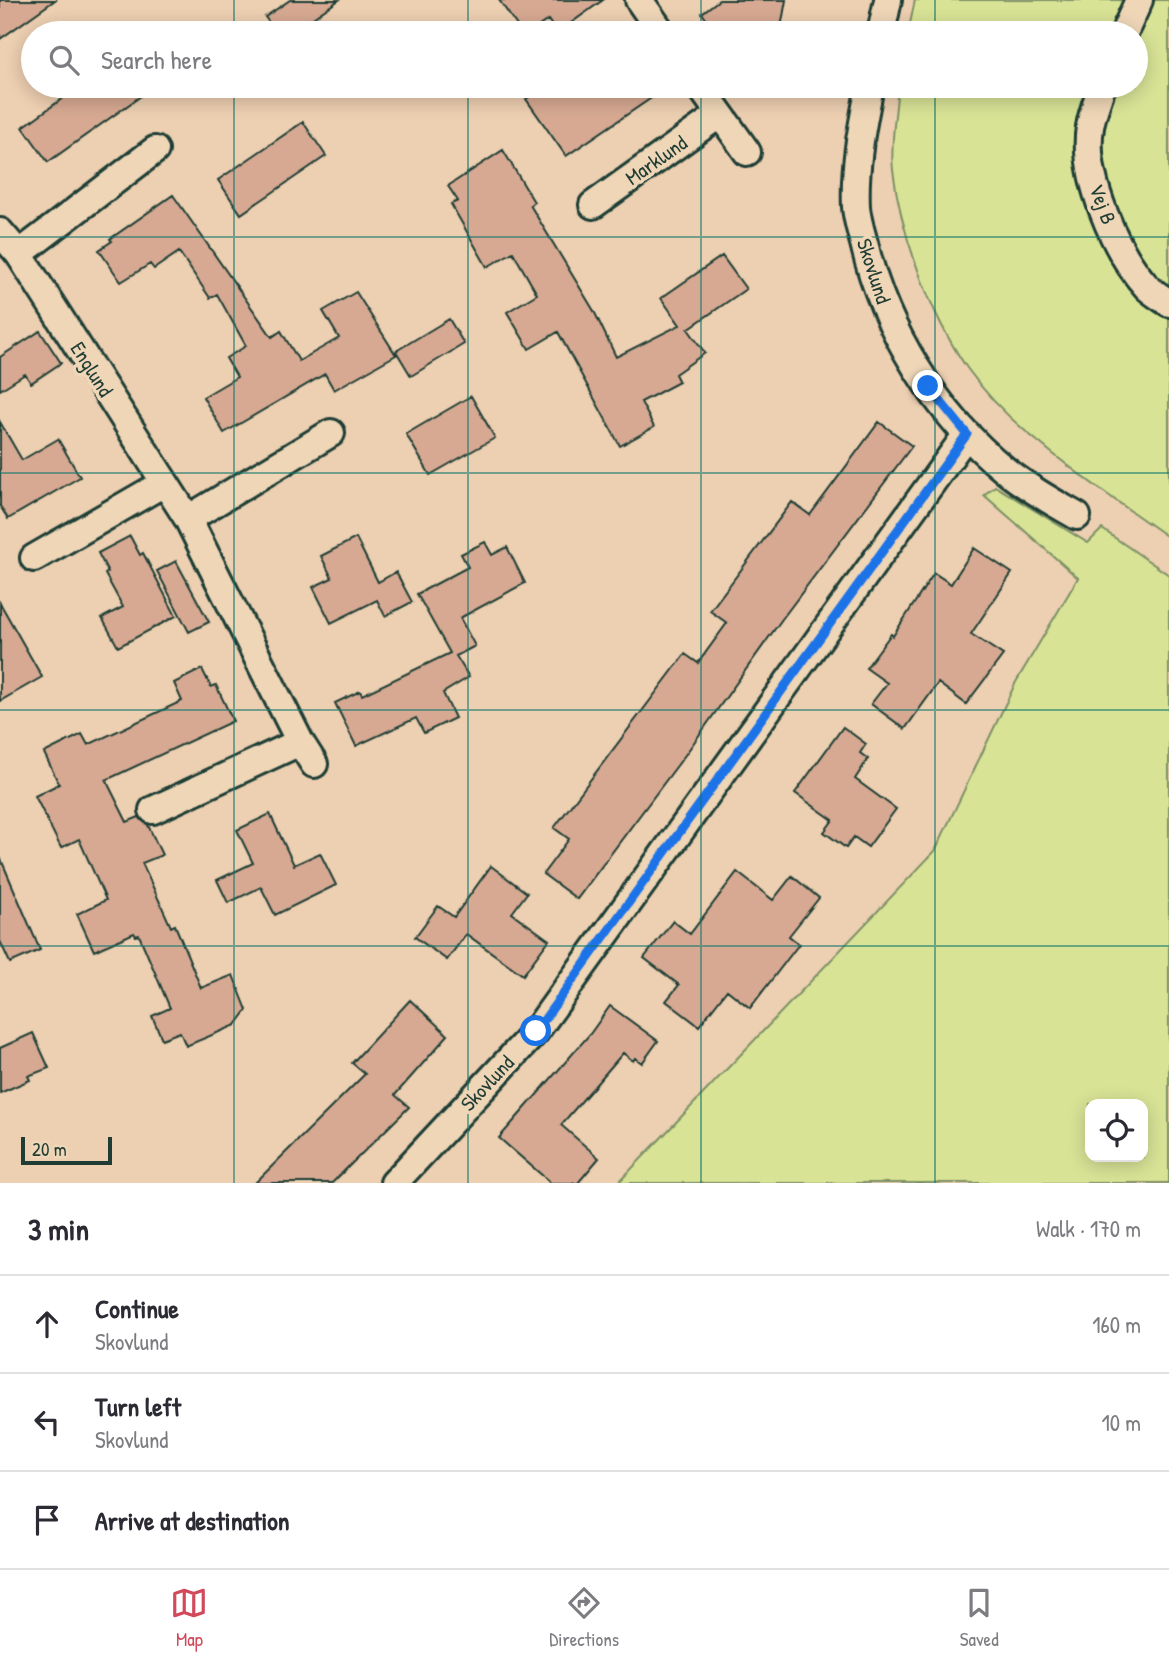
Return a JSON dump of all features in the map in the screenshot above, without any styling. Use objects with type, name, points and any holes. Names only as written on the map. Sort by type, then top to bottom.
[{"type":"street","points":[[639,0],[654,21]]},
{"type":"street","points":[[884,21],[888,0]]},
{"type":"street","points":[[1129,21],[1139,0]]},
{"type":"street","points":[[709,98],[747,152]]},
{"type":"street","name":"Skovlund","points":[[868,98],[856,176],[856,211],[872,275],[897,332],[928,386],[967,434],[1020,482],[1077,516]]},
{"type":"street","name":"Vej B","points":[[1099,98],[1090,128],[1090,164],[1098,198],[1118,243],[1148,287],[1169,303]]},
{"type":"street","name":"Marklund","points":[[593,205],[720,114]]},
{"type":"street","points":[[19,254],[155,150]]},
{"type":"street","name":"Englund","points":[[0,232],[19,254],[188,519],[307,753],[153,810]]},
{"type":"street","points":[[188,519],[331,433]]},
{"type":"street","name":"Skovlund","points":[[394,1183],[536,1031],[967,434]]},
{"type":"street","points":[[34,558],[164,483]]},
{"type":"green space","points":[[915,0],[1169,0],[1169,538],[1088,481],[1031,436],[992,399],[967,368],[941,323],[919,273],[903,221],[892,160],[897,98],[1148,98],[1148,21],[911,21]]},
{"type":"green space","points":[[995,486],[1088,543],[1102,529],[1169,575],[1169,1183],[618,1183],[935,851],[1016,682],[1078,578],[984,495]]},
{"type":"building","points":[[0,0],[55,0],[25,21],[21,21],[21,24],[0,39]]},
{"type":"building","points":[[290,0],[339,0],[308,21],[268,21],[265,17]]},
{"type":"building","points":[[499,0],[603,0],[574,21],[514,21]]},
{"type":"building","points":[[719,0],[786,0],[782,21],[708,21],[702,13]]},
{"type":"building","points":[[63,98],[138,98],[48,162],[23,127]]},
{"type":"building","points":[[528,98],[651,98],[566,156]]},
{"type":"building","points":[[303,122],[326,156],[241,214],[218,180]]},
{"type":"building","points":[[503,150],[534,202],[530,205],[594,311],[616,357],[680,325],[661,298],[722,256],[746,289],[688,329],[705,353],[675,374],[679,382],[641,402],[654,427],[620,446],[558,332],[529,349],[507,312],[537,294],[513,252],[487,267],[451,204],[458,201],[448,186]]},
{"type":"building","points":[[173,195],[272,337],[281,331],[299,361],[339,338],[323,311],[356,292],[396,355],[334,390],[325,374],[224,433],[203,397],[237,377],[226,358],[246,346],[217,294],[210,298],[179,252],[154,269],[150,264],[121,282],[99,250],[112,241],[110,239]]},
{"type":"building","points":[[449,319],[464,344],[411,376],[396,351]]},
{"type":"building","points":[[40,331],[61,363],[31,383],[25,374],[0,390],[0,357]]},
{"type":"building","points":[[471,396],[495,438],[430,475],[406,434]]},
{"type":"building","points":[[0,422],[22,460],[58,439],[80,477],[8,519],[0,506]]},
{"type":"building","points":[[879,422],[912,446],[577,899],[543,874],[569,839],[554,828],[685,654],[698,663],[727,623],[710,611],[792,502],[810,515]]},
{"type":"building","points":[[130,536],[140,555],[143,553],[176,616],[118,647],[102,618],[123,607],[105,574],[108,572],[98,553]]},
{"type":"building","points":[[356,538],[378,582],[396,572],[412,602],[385,616],[377,600],[331,623],[313,587],[332,578],[321,556]]},
{"type":"building","points":[[485,542],[492,555],[507,547],[525,583],[460,618],[475,646],[456,656],[469,677],[443,693],[455,718],[424,733],[416,718],[356,746],[335,703],[360,691],[362,695],[450,653],[417,594],[468,567],[461,554]]},
{"type":"building","points":[[974,548],[1012,573],[971,634],[1003,655],[966,704],[938,683],[905,729],[871,704],[887,683],[866,668],[891,634],[893,636],[934,573],[951,584]]},
{"type":"building","points":[[176,561],[209,622],[189,632],[157,571]]},
{"type":"building","points":[[0,603],[42,677],[0,701]]},
{"type":"building","points":[[202,669],[211,687],[216,685],[233,721],[106,780],[127,822],[139,817],[148,825],[162,855],[142,863],[171,927],[175,925],[201,988],[233,975],[247,1010],[236,1025],[186,1046],[180,1032],[162,1039],[152,1016],[170,1008],[139,935],[134,933],[94,951],[77,914],[106,900],[79,839],[61,848],[35,796],[59,784],[44,753],[82,734],[88,745],[182,701],[174,683]]},
{"type":"building","points":[[843,727],[866,744],[860,753],[868,759],[855,779],[896,809],[868,847],[854,837],[846,848],[824,832],[833,820],[795,793]]},
{"type":"building","points":[[270,814],[294,865],[320,853],[336,885],[275,915],[261,887],[228,903],[217,880],[253,863],[237,830]]},
{"type":"building","points":[[0,857],[40,950],[10,963],[0,941]]},
{"type":"building","points":[[491,866],[527,893],[512,913],[549,940],[523,975],[466,934],[447,960],[415,937],[438,906],[454,917]]},
{"type":"building","points":[[737,872],[773,900],[792,876],[819,898],[789,936],[799,944],[750,1008],[727,990],[699,1026],[666,1001],[679,985],[644,958],[673,921],[690,934]]},
{"type":"building","points":[[410,1000],[448,1035],[395,1095],[409,1107],[332,1183],[255,1183],[365,1074],[352,1063]]},
{"type":"building","points":[[610,1006],[658,1041],[642,1063],[635,1058],[633,1061],[623,1053],[561,1125],[599,1158],[578,1183],[551,1183],[499,1138],[590,1034]]},
{"type":"building","points":[[33,1033],[49,1068],[28,1076],[30,1080],[0,1093],[0,1048]]},
{"type":"route","points":[[536,1031],[967,434],[928,386]]}]
